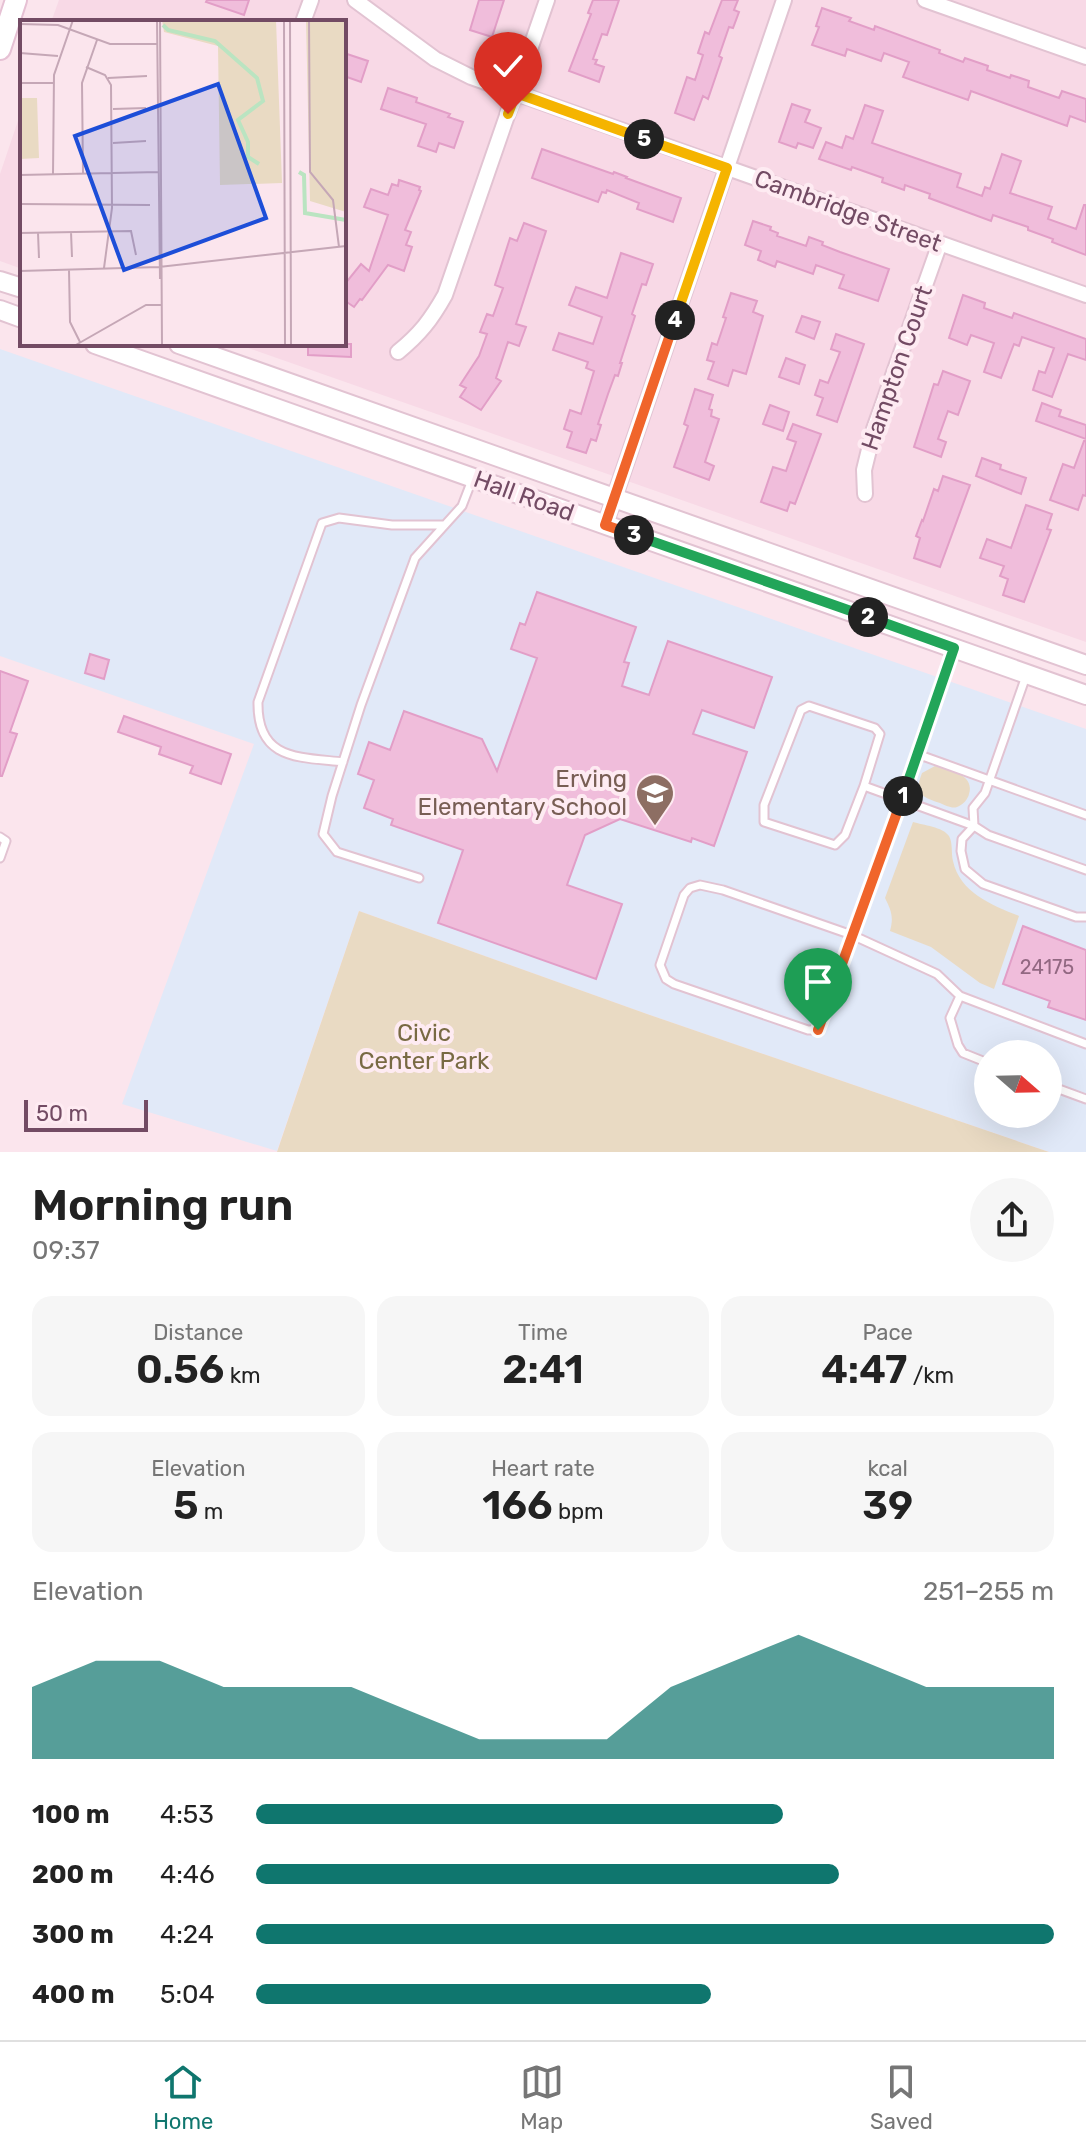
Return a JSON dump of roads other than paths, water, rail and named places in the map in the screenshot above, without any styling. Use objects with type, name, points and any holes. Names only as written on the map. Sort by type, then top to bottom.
[{"type":"main road","points":[[0,49],[16,0]]},
{"type":"street","points":[[304,20],[311,0]]},
{"type":"street","name":"Cambridge Street","points":[[355,0],[435,59],[471,77],[1086,295]]},
{"type":"street","points":[[398,352],[431,321],[445,295],[547,0]]},
{"type":"street","points":[[605,525],[784,0]]},
{"type":"street","points":[[925,0],[1086,57]]},
{"type":"street","name":"Hampton Court","points":[[865,494],[864,470],[874,429],[940,243]]},
{"type":"street","points":[[0,281],[20,287]]},
{"type":"street","points":[[0,310],[20,317]]},
{"type":"street","name":"Hall Road","points":[[101,346],[1086,695]]},
{"type":"street","name":"Hall Road","points":[[185,346],[1086,665]]},
{"type":"street","points":[[472,478],[482,451]]},
{"type":"street","points":[[954,648],[963,621]]},
{"type":"lane","points":[[419,878],[337,852],[323,834],[370,678],[415,558],[462,506],[472,478]]},
{"type":"lane","points":[[343,762],[292,757],[273,747],[257,721],[258,702],[322,523],[339,518],[392,525],[444,525]]},
{"type":"lane","points":[[954,648],[901,799],[852,935],[818,1030],[808,1030],[674,984],[666,979],[660,965],[684,895],[690,888],[700,885],[723,890],[852,935],[937,974],[960,996],[1086,1044]]},
{"type":"lane","points":[[1027,674],[985,793],[973,808],[974,826],[962,839],[965,869],[983,884],[1076,917],[1086,917]]},
{"type":"lane","points":[[809,706],[875,728],[880,734],[864,786],[845,835],[835,845],[764,822],[764,805],[769,791],[801,710],[809,706]]},
{"type":"lane","points":[[917,754],[1086,815]]},
{"type":"lane","points":[[864,786],[1086,870]]},
{"type":"lane","points":[[0,837],[6,841],[0,858]]},
{"type":"lane","points":[[960,996],[950,1018],[958,1045],[963,1053],[974,1057]]},
{"type":"lane","points":[[1062,1090],[1086,1099]]},
{"type":"place","name":"Erving Elementary School","points":[[655,827]]},
{"type":"park label","name":"Civic Center Park","points":[[424,1047]]}]
